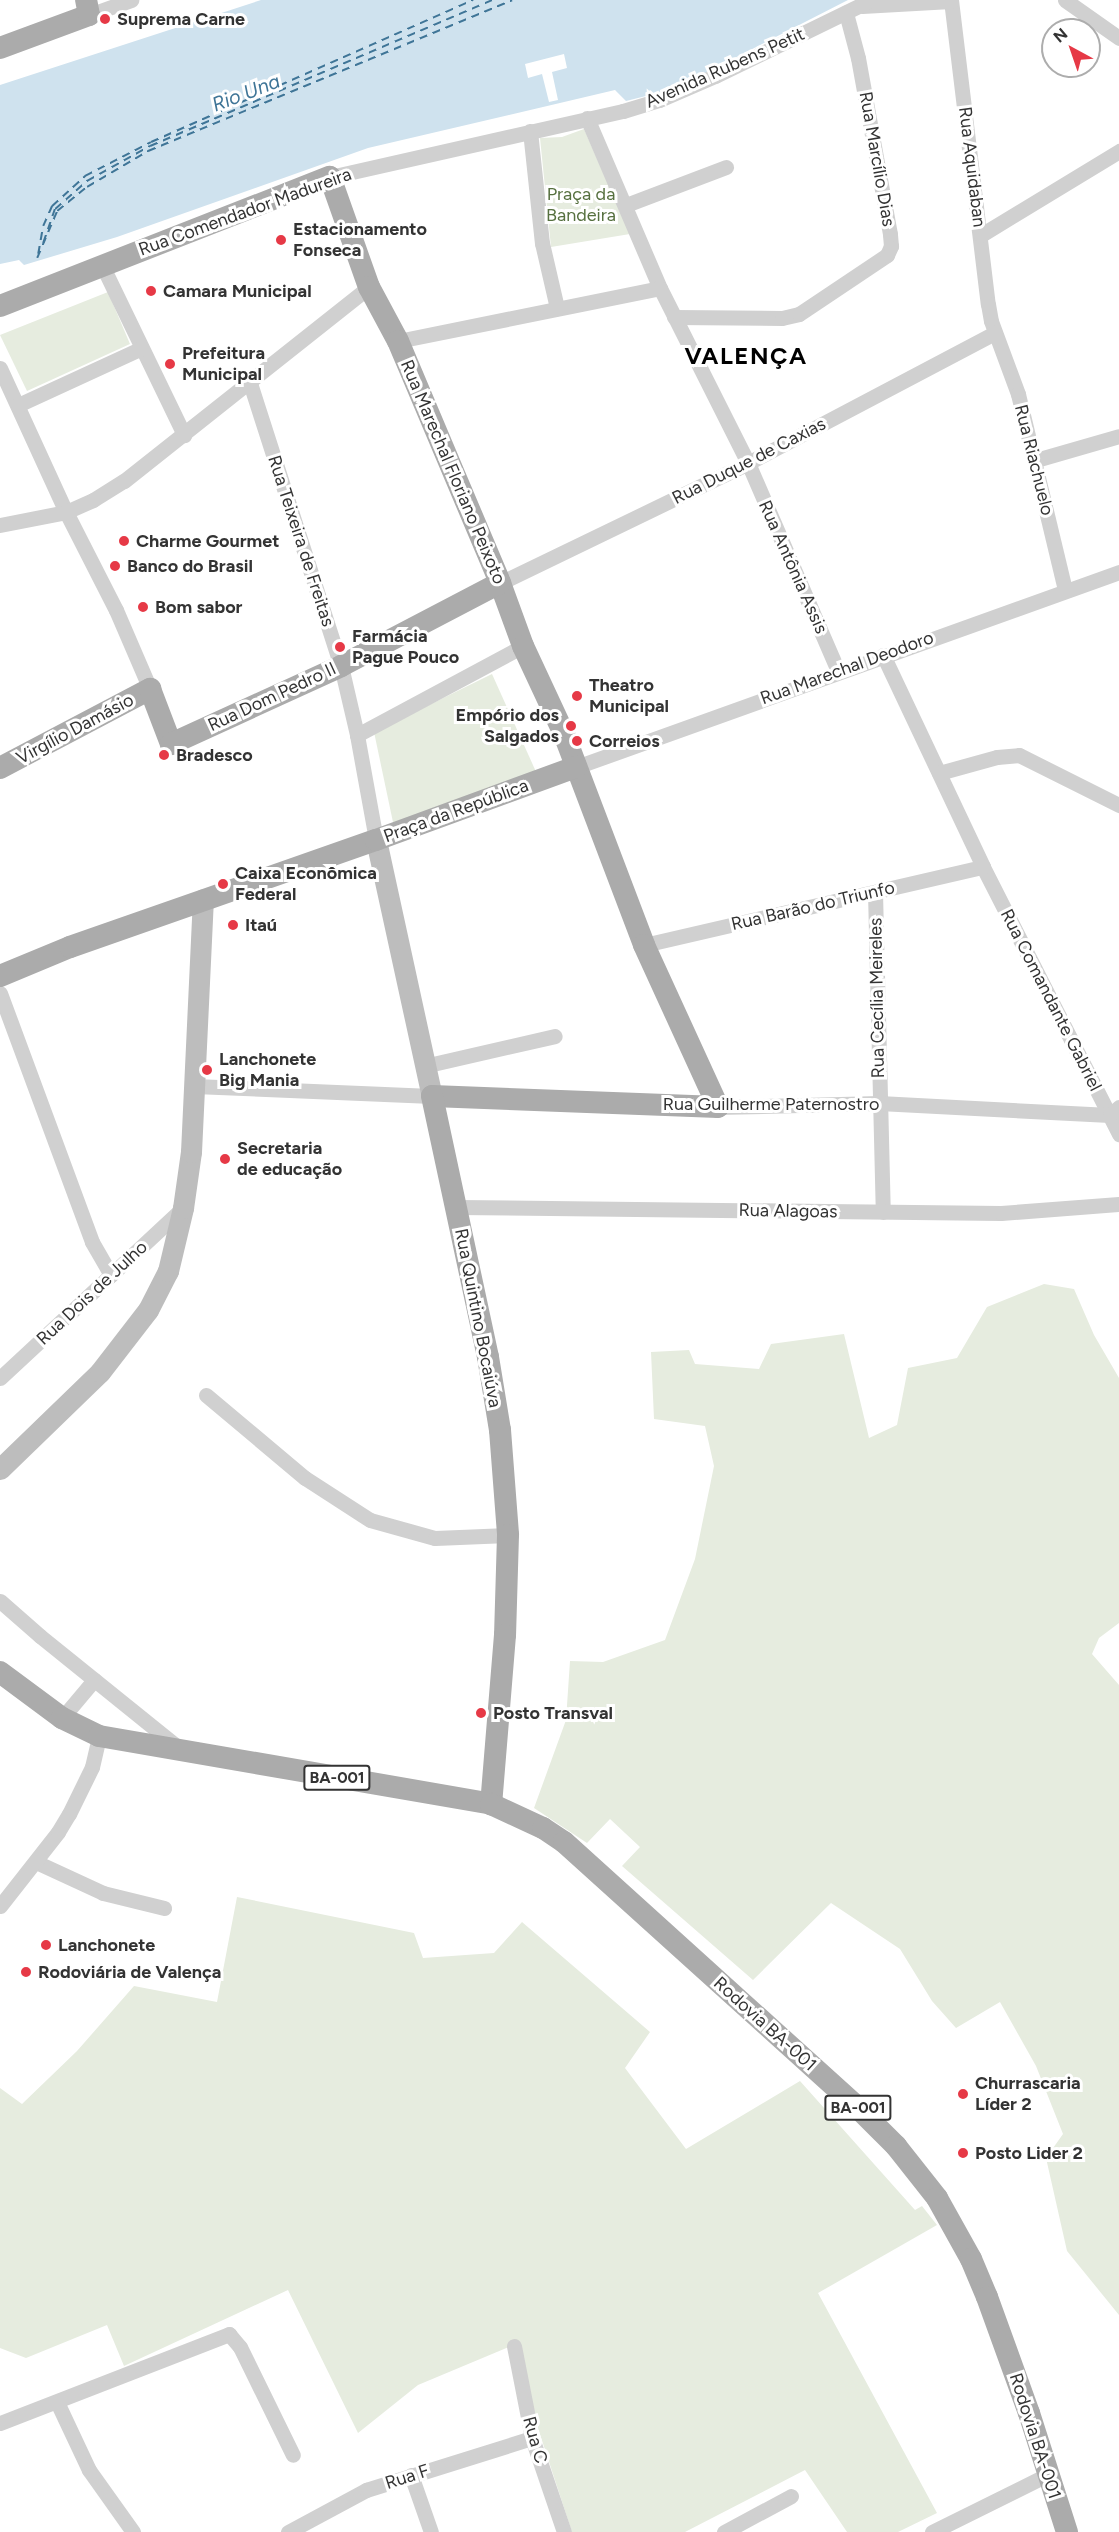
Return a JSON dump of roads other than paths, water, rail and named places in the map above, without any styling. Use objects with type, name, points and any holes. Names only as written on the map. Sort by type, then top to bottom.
[{"type":"main road","points":[[0,48],[88,8]]},
{"type":"main road","name":"Rua Comendador Madureira","points":[[0,306],[330,177]]},
{"type":"main road","name":"Rua Marechal Floriano Peixoto","points":[[330,177],[369,287],[398,341],[500,583],[523,646],[576,767],[644,945],[718,1107]]},
{"type":"main road","name":"Rua Dom Pedro II","points":[[150,689],[171,744],[340,666],[500,583]]},
{"type":"main road","name":"Virgílio Damásio","points":[[0,768],[150,689]]},
{"type":"main road","name":"Praça da República","points":[[376,840],[576,767]]},
{"type":"main road","points":[[0,976],[69,946],[376,840]]},
{"type":"main road","name":"Rua Guilherme Paternostro","points":[[432,1096],[718,1107]]},
{"type":"main road","name":"Rua Quintino Bocaiúva","points":[[432,1096],[500,1430],[508,1535],[505,1635],[491,1804]]},
{"type":"main road","name":"BA-001","points":[[0,1672],[62,1718],[99,1736],[491,1804]]},
{"type":"main road","name":"Rodovia BA-001","points":[[491,1804],[543,1828],[594,1867],[856,2106],[922,2178],[937,2198],[975,2268],[1067,2532]]},
{"type":"street","points":[[88,8],[131,0]]},
{"type":"street","points":[[1065,0],[1119,38]]},
{"type":"street","name":"Avenida Rubens Petit","points":[[587,118],[623,111],[659,100],[716,76],[858,6],[951,1]]},
{"type":"street","name":"Rua Aquidaban","points":[[951,1],[988,304],[995,333]]},
{"type":"street","name":"Rua Marcílio Dias","points":[[674,317],[763,318],[799,314],[887,255],[891,246],[891,234],[858,58],[858,6]]},
{"type":"street","points":[[557,308],[542,243],[530,130],[587,118]]},
{"type":"street","name":"Rua Antônia Assis","points":[[587,118],[660,288],[748,463],[838,671]]},
{"type":"street","name":"Rua Comendador Madureira","points":[[330,177],[530,130]]},
{"type":"street","points":[[981,235],[1119,151]]},
{"type":"street","points":[[626,205],[726,167]]},
{"type":"street","points":[[102,266],[140,349],[184,435]]},
{"type":"street","points":[[0,525],[66,512],[93,500],[123,481],[369,287]]},
{"type":"street","points":[[398,341],[660,288]]},
{"type":"street","name":"Rua Riachuelo","points":[[995,333],[1018,394],[1036,460],[1065,590]]},
{"type":"street","name":"Rua Duque de Caxias","points":[[500,583],[748,463],[995,333]]},
{"type":"street","points":[[18,405],[140,349]]},
{"type":"street","points":[[0,368],[66,512],[116,610],[150,689]]},
{"type":"street","name":"Rua Teixeira de Freitas","points":[[250,383],[340,666],[357,735]]},
{"type":"street","points":[[1036,460],[1119,436]]},
{"type":"street","name":"Rua Marechal Deodoro","points":[[576,767],[1119,572]]},
{"type":"street","points":[[357,735],[523,646]]},
{"type":"street","name":"Rua Comandante Gabriel","points":[[883,655],[982,867],[1114,1111],[1119,1134]]},
{"type":"street","name":"Praça da República","points":[[357,735],[376,840]]},
{"type":"street","points":[[939,773],[1007,755],[1019,755],[1119,805]]},
{"type":"street","name":"Rua Quintino Bocaiúva","points":[[376,840],[432,1096]]},
{"type":"street","name":"Rua Barão do Triunfo","points":[[644,945],[982,867]]},
{"type":"street","name":"Rua Cecília Meireles","points":[[875,892],[883,1212]]},
{"type":"street","points":[[0,1469],[100,1372],[148,1310],[168,1271],[183,1208],[191,1152],[203,899]]},
{"type":"street","points":[[0,993],[92,1242],[111,1275]]},
{"type":"street","points":[[424,1066],[555,1036]]},
{"type":"street","points":[[194,1086],[432,1096]]},
{"type":"street","name":"Rua Guilherme Paternostro","points":[[718,1107],[879,1103],[1114,1111]]},
{"type":"street","name":"Rua Alagoas","points":[[456,1207],[1001,1213],[1119,1204]]},
{"type":"street","name":"Rua Dois de Julho","points":[[0,1378],[183,1208]]},
{"type":"street","points":[[206,1395],[305,1478],[370,1520],[435,1538],[508,1535]]},
{"type":"street","name":"BA-001","points":[[0,1601],[184,1752]]},
{"type":"street","points":[[62,1718],[94,1680]]},
{"type":"street","points":[[0,1906],[58,1832],[83,1789],[99,1736]]},
{"type":"street","points":[[36,1862],[103,1893],[164,1908]]},
{"type":"street","points":[[0,2423],[231,2334],[293,2455]]},
{"type":"street","name":"Rua C","points":[[514,2346],[532,2438],[564,2532]]},
{"type":"street","points":[[57,2402],[89,2470],[133,2532]]},
{"type":"street","name":"Rua F","points":[[288,2532],[306,2527],[366,2490],[532,2438]]},
{"type":"street","points":[[932,2532],[1048,2474]]},
{"type":"street","points":[[411,2475],[431,2532]]},
{"type":"street","points":[[724,2532],[790,2496]]},
{"type":"water","name":"Rio Una","points":[[261,0],[848,0],[674,89],[626,101],[615,90],[368,148],[117,237],[24,265],[19,260],[0,264],[0,85]]},
{"type":"place","name":"Suprema Carne","points":[[105,19]]},
{"type":"place","name":"Estacionamento Fonseca","points":[[281,240]]},
{"type":"place","name":"Camara Municipal","points":[[151,291]]},
{"type":"place","name":"Prefeitura Municipal","points":[[170,364]]},
{"type":"place","name":"Charme Gourmet","points":[[124,541]]},
{"type":"place","name":"Banco do Brasil","points":[[115,566]]},
{"type":"place","name":"Bom sabor","points":[[143,607]]},
{"type":"place","name":"Farmácia Pague Pouco","points":[[340,647]]},
{"type":"place","name":"Theatro Municipal","points":[[577,696]]},
{"type":"place","name":"Empório dos Salgados","points":[[571,726]]},
{"type":"place","name":"Correios","points":[[577,741]]},
{"type":"place","name":"Bradesco","points":[[164,755]]},
{"type":"place","name":"Caixa Econômica Federal","points":[[223,884]]},
{"type":"place","name":"Itaú","points":[[233,925]]},
{"type":"place","name":"Lanchonete Big Mania","points":[[207,1070]]},
{"type":"place","name":"Secretaria de educação","points":[[225,1159]]},
{"type":"place","name":"Posto Transval","points":[[481,1713]]},
{"type":"place","name":"Lanchonete","points":[[46,1945]]},
{"type":"place","name":"Rodoviária de Valença","points":[[26,1972]]},
{"type":"place","name":"Churrascaria Líder 2","points":[[963,2094]]},
{"type":"place","name":"Posto Lider 2","points":[[963,2153]]},
{"type":"district","name":"VALENÇA","points":[[746,356]]},
{"type":"park label","name":"Praça da Bandeira","points":[[581,205]]}]
